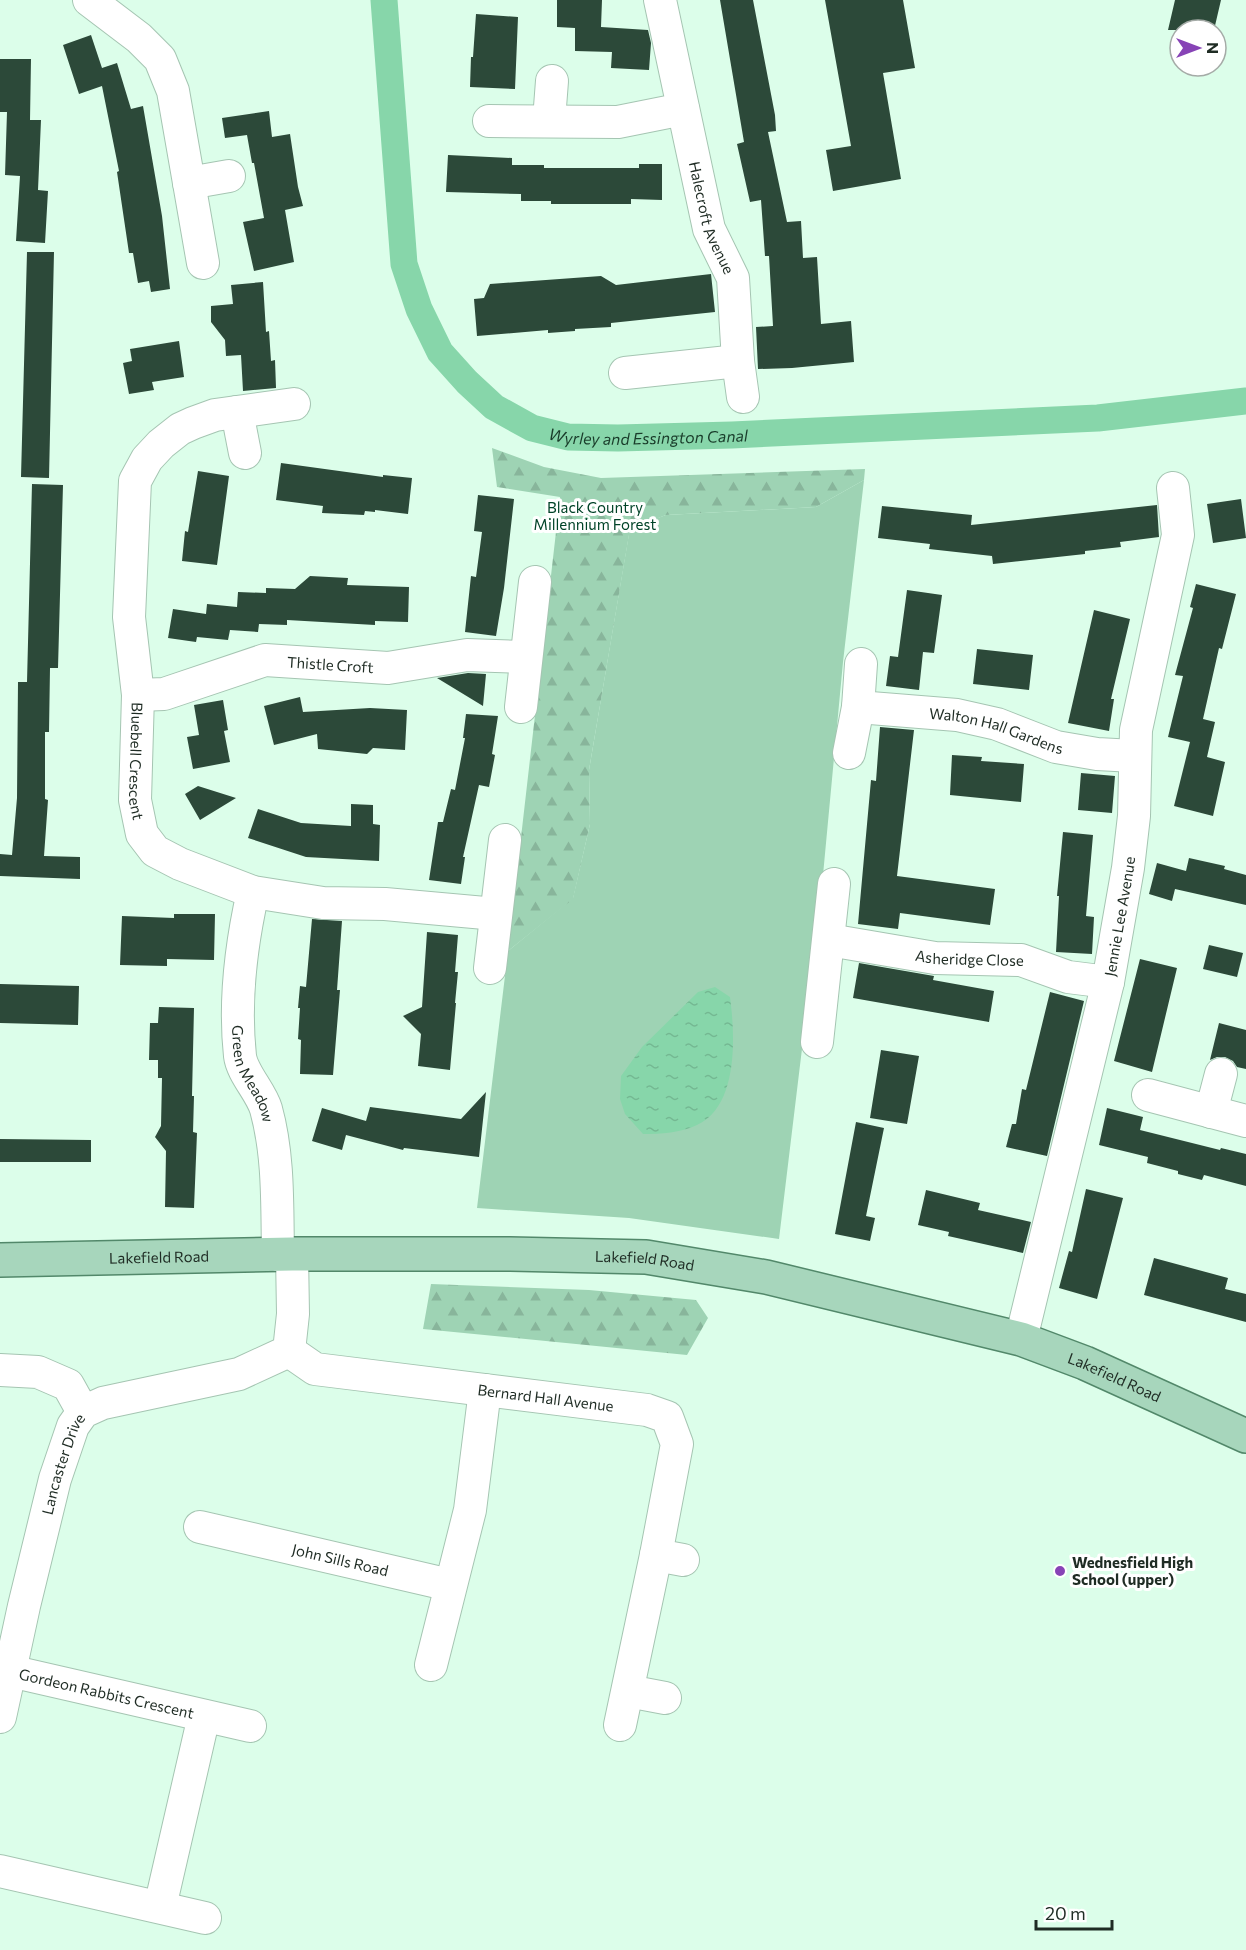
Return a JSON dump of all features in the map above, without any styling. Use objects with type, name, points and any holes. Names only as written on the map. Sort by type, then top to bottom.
[{"type":"main road","name":"Lakefield Road","points":[[5,1258],[510,1254],[646,1257],[766,1277],[1021,1339],[1084,1363],[1246,1436]]},
{"type":"street","points":[[89,0],[139,38],[160,59],[173,91],[203,263]]},
{"type":"street","name":"Halecroft Avenue","points":[[660,0],[709,229],[733,278],[738,361],[743,397]]},
{"type":"street","points":[[549,120],[552,81]]},
{"type":"street","points":[[489,121],[618,122],[683,109]]},
{"type":"street","points":[[189,183],[229,176]]},
{"type":"street","points":[[625,373],[738,361]]},
{"type":"street","name":"Bluebell Crescent","points":[[294,404],[215,415],[180,429],[147,459],[135,481],[129,617],[138,695],[135,800],[142,834],[156,851],[180,864],[253,892],[323,903],[385,904],[496,914]]},
{"type":"street","points":[[237,412],[245,453]]},
{"type":"street","name":"Jennie Lee Avenue","points":[[1021,1339],[1108,982],[1128,868],[1134,816],[1136,730],[1178,535],[1173,488]]},
{"type":"street","points":[[521,707],[535,582]]},
{"type":"street","name":"Thistle Croft","points":[[138,695],[164,694],[265,660],[388,668],[467,655],[526,657]]},
{"type":"street","points":[[849,753],[858,707],[861,664]]},
{"type":"street","name":"Walton Hall Gardens","points":[[858,707],[957,715],[998,724],[1056,747],[1097,754],[1134,756]]},
{"type":"street","points":[[490,968],[505,840]]},
{"type":"street","points":[[817,1042],[834,884]]},
{"type":"street","name":"Green Meadow","points":[[253,892],[244,934],[239,998],[240,1059],[266,1107],[275,1153],[285,1255]]},
{"type":"street","name":"Asheridge Close","points":[[829,940],[935,958],[1021,960],[1068,978],[1108,982]]},
{"type":"street","points":[[1211,1112],[1221,1074]]},
{"type":"street","points":[[1148,1095],[1246,1121]]},
{"type":"street","points":[[285,1255],[293,1314],[289,1351]]},
{"type":"street","name":"Bernard Hall Avenue","points":[[289,1351],[315,1369],[647,1410],[667,1417],[676,1444],[670,1558],[628,1691],[620,1725]]},
{"type":"street","name":"Lancaster Drive","points":[[0,1717],[10,1671],[12,1603],[73,1426],[83,1412],[103,1403],[239,1374],[289,1351]]},
{"type":"street","points":[[0,1370],[38,1372],[68,1385],[83,1412]]},
{"type":"street","points":[[431,1665],[470,1510],[485,1390]]},
{"type":"street","name":"John Sills Road","points":[[200,1527],[235,1520],[450,1585]]},
{"type":"street","name":"Gordeon Rabbits Crescent","points":[[10,1671],[250,1726]]},
{"type":"street","points":[[628,1691],[665,1698]]},
{"type":"street","name":"Gordeon Rabbits Crescent","points":[[160,1907],[204,1716]]},
{"type":"street","points":[[0,1871],[205,1918]]},
{"type":"green space","name":"Black Country Millennium Forest","points":[[492,448],[544,467],[601,478],[865,469],[864,480],[816,507],[666,515],[630,529],[589,770],[590,824],[573,899],[508,951],[560,497],[497,487]]},
{"type":"green space","points":[[864,480],[843,662],[823,875],[779,1239],[629,1218],[477,1208],[508,951],[573,898],[590,824],[589,770],[630,528],[666,515],[816,507]]},
{"type":"green space","points":[[431,1284],[589,1290],[696,1300],[708,1318],[687,1355],[423,1329]]},
{"type":"water","points":[[715,987],[730,997],[733,1030],[731,1068],[721,1102],[711,1116],[691,1128],[643,1134],[625,1114],[620,1099],[621,1076],[642,1047],[698,992]]},
{"type":"building","points":[[557,0],[602,0],[601,27],[648,30],[651,43],[649,70],[611,68],[612,52],[575,51],[575,28],[557,27]]},
{"type":"building","points":[[720,0],[753,0],[775,115],[776,131],[768,132],[787,222],[801,221],[803,258],[817,257],[821,324],[851,321],[854,362],[758,369],[756,327],[773,326],[769,256],[765,256],[761,200],[750,202],[737,144],[744,142]]},
{"type":"building","points":[[825,0],[903,0],[915,68],[883,73],[901,179],[833,191],[826,150],[851,146]]},
{"type":"building","points":[[1175,0],[1221,0],[1217,18],[1171,18]]},
{"type":"building","points":[[476,14],[518,17],[515,89],[470,87]]},
{"type":"building","points":[[91,35],[102,68],[117,63],[131,109],[143,106],[162,216],[170,289],[151,292],[149,281],[138,283],[133,253],[129,253],[117,172],[119,171],[102,86],[79,94],[63,45]]},
{"type":"building","points":[[0,59],[31,59],[30,120],[41,120],[38,190],[48,191],[45,243],[16,241],[20,176],[5,175],[7,112],[0,112]]},
{"type":"building","points":[[269,111],[272,137],[290,134],[303,206],[285,210],[294,262],[254,271],[243,222],[264,218],[254,163],[252,163],[247,135],[225,138],[222,118]]},
{"type":"building","points":[[448,155],[512,158],[512,165],[544,165],[544,168],[639,168],[639,164],[662,164],[662,200],[631,199],[631,204],[551,204],[551,201],[521,201],[521,194],[446,192]]},
{"type":"building","points":[[27,252],[54,252],[49,478],[21,477]]},
{"type":"building","points":[[711,274],[715,312],[611,323],[611,327],[575,329],[575,331],[548,333],[548,330],[477,336],[474,299],[484,298],[490,284],[601,276],[616,285]]},
{"type":"building","points":[[263,282],[266,332],[269,331],[271,361],[275,360],[276,388],[243,391],[241,355],[226,356],[225,340],[211,322],[211,306],[233,304],[231,285]]},
{"type":"building","points":[[179,341],[184,377],[152,382],[154,390],[129,394],[123,363],[132,361],[130,349]]},
{"type":"building","points":[[281,463],[383,477],[383,475],[412,478],[408,514],[375,510],[375,512],[365,511],[364,515],[322,513],[323,506],[276,500]]},
{"type":"building","points":[[198,471],[229,476],[217,565],[182,561],[185,531],[188,532]]},
{"type":"building","points":[[32,484],[63,485],[58,668],[50,668],[49,732],[45,732],[45,799],[48,800],[44,856],[80,857],[80,879],[0,876],[0,854],[12,855],[17,798],[18,682],[27,682]]},
{"type":"building","points":[[478,495],[514,499],[496,636],[465,632],[471,576],[476,577],[482,532],[474,531]]},
{"type":"building","points":[[1241,499],[1246,538],[1213,543],[1207,504]]},
{"type":"building","points":[[1157,505],[1159,537],[1120,542],[1121,547],[1085,551],[1085,554],[993,564],[992,556],[929,549],[930,544],[878,538],[882,506],[972,515],[971,525]]},
{"type":"building","points":[[310,576],[348,578],[347,585],[409,587],[408,622],[375,621],[375,625],[287,620],[287,625],[259,624],[258,632],[230,630],[228,640],[197,637],[196,642],[168,638],[173,609],[206,614],[207,604],[237,607],[238,592],[266,593],[266,588],[295,589]]},
{"type":"building","points":[[1196,584],[1236,594],[1222,649],[1219,648],[1203,719],[1215,722],[1207,757],[1225,762],[1213,816],[1174,806],[1190,742],[1168,737],[1183,676],[1175,675],[1193,608],[1190,607]]},
{"type":"building","points":[[907,590],[942,595],[934,653],[923,652],[919,690],[886,686],[890,656],[898,657]]},
{"type":"building","points":[[1094,610],[1130,619],[1111,699],[1114,699],[1109,731],[1068,723]]},
{"type":"building","points":[[977,649],[1033,655],[1029,690],[973,684]]},
{"type":"building","points":[[468,673],[486,674],[483,706],[437,678]]},
{"type":"building","points":[[300,697],[303,712],[370,708],[407,710],[405,750],[373,748],[367,754],[318,749],[317,734],[274,745],[264,706]]},
{"type":"building","points":[[223,700],[228,730],[224,731],[230,762],[193,769],[187,737],[199,735],[194,705]]},
{"type":"building","points":[[466,714],[498,716],[492,754],[495,755],[489,787],[479,785],[463,857],[465,857],[461,884],[429,880],[438,822],[443,822],[451,789],[455,790],[465,738],[463,738]]},
{"type":"building","points":[[880,727],[914,730],[897,876],[995,889],[990,925],[900,913],[898,929],[858,924],[871,780],[876,781]]},
{"type":"building","points":[[952,755],[982,757],[981,761],[1024,764],[1021,802],[950,795]]},
{"type":"building","points":[[1081,773],[1115,776],[1112,813],[1078,810]]},
{"type":"building","points":[[198,786],[236,798],[200,820],[185,794]]},
{"type":"building","points":[[351,804],[373,805],[373,824],[380,825],[379,861],[306,857],[248,838],[258,809],[301,823],[351,826]]},
{"type":"building","points":[[1063,832],[1093,835],[1086,916],[1094,917],[1092,954],[1056,952],[1059,896],[1057,896]]},
{"type":"building","points":[[1189,858],[1225,866],[1224,869],[1246,875],[1246,905],[1175,889],[1172,901],[1149,894],[1157,863],[1186,871]]},
{"type":"building","points":[[174,914],[215,914],[214,960],[167,959],[167,966],[120,965],[122,916],[174,918]]},
{"type":"building","points":[[312,919],[342,921],[337,990],[340,990],[333,1075],[300,1074],[301,1040],[298,1039],[300,1008],[298,1008],[300,986],[306,987]]},
{"type":"building","points":[[427,932],[458,935],[455,972],[458,972],[450,1070],[418,1066],[421,1034],[403,1016],[422,1007]]},
{"type":"building","points":[[1209,945],[1243,953],[1237,977],[1203,969]]},
{"type":"building","points":[[1140,959],[1177,968],[1152,1072],[1114,1061]]},
{"type":"building","points":[[859,963],[934,976],[933,980],[994,991],[989,1022],[853,998]]},
{"type":"building","points":[[0,984],[79,986],[78,1025],[0,1023]]},
{"type":"building","points":[[1050,992],[1084,1001],[1047,1156],[1006,1147],[1012,1124],[1016,1124],[1022,1089],[1026,1090]]},
{"type":"building","points":[[159,1007],[194,1008],[192,1096],[194,1096],[193,1132],[197,1133],[194,1208],[165,1207],[166,1151],[155,1137],[161,1126],[162,1078],[158,1078],[158,1060],[149,1060],[150,1023],[158,1023]]},
{"type":"building","points":[[1219,1023],[1246,1030],[1246,1069],[1237,1067],[1233,1061],[1225,1057],[1210,1060]]},
{"type":"building","points":[[881,1050],[919,1056],[907,1124],[870,1118]]},
{"type":"building","points":[[486,1092],[479,1157],[404,1148],[403,1150],[346,1135],[342,1150],[312,1141],[322,1108],[366,1121],[370,1107],[461,1119]]},
{"type":"building","points":[[1107,1108],[1143,1117],[1140,1130],[1220,1150],[1221,1148],[1246,1154],[1246,1186],[1204,1175],[1202,1180],[1178,1174],[1178,1171],[1147,1163],[1148,1157],[1099,1145]]},
{"type":"building","points":[[856,1122],[884,1128],[866,1216],[875,1218],[870,1241],[835,1234]]},
{"type":"building","points":[[0,1139],[91,1140],[91,1162],[0,1162]]},
{"type":"building","points":[[1086,1189],[1123,1198],[1097,1299],[1059,1288],[1069,1251],[1072,1252]]},
{"type":"building","points":[[926,1190],[980,1203],[978,1210],[1031,1222],[1023,1253],[948,1236],[949,1232],[918,1225]]},
{"type":"building","points":[[1154,1258],[1228,1278],[1225,1289],[1246,1294],[1246,1322],[1144,1295]]},
{"type":"waterway","name":"Wyrley and Essington Canal","points":[[384,0],[404,264],[419,309],[440,352],[467,382],[494,407],[532,428],[568,437],[732,435],[1098,418],[1246,401]]},
{"type":"place","name":"Wednesfield High School (upper)","points":[[1060,1571]]}]
